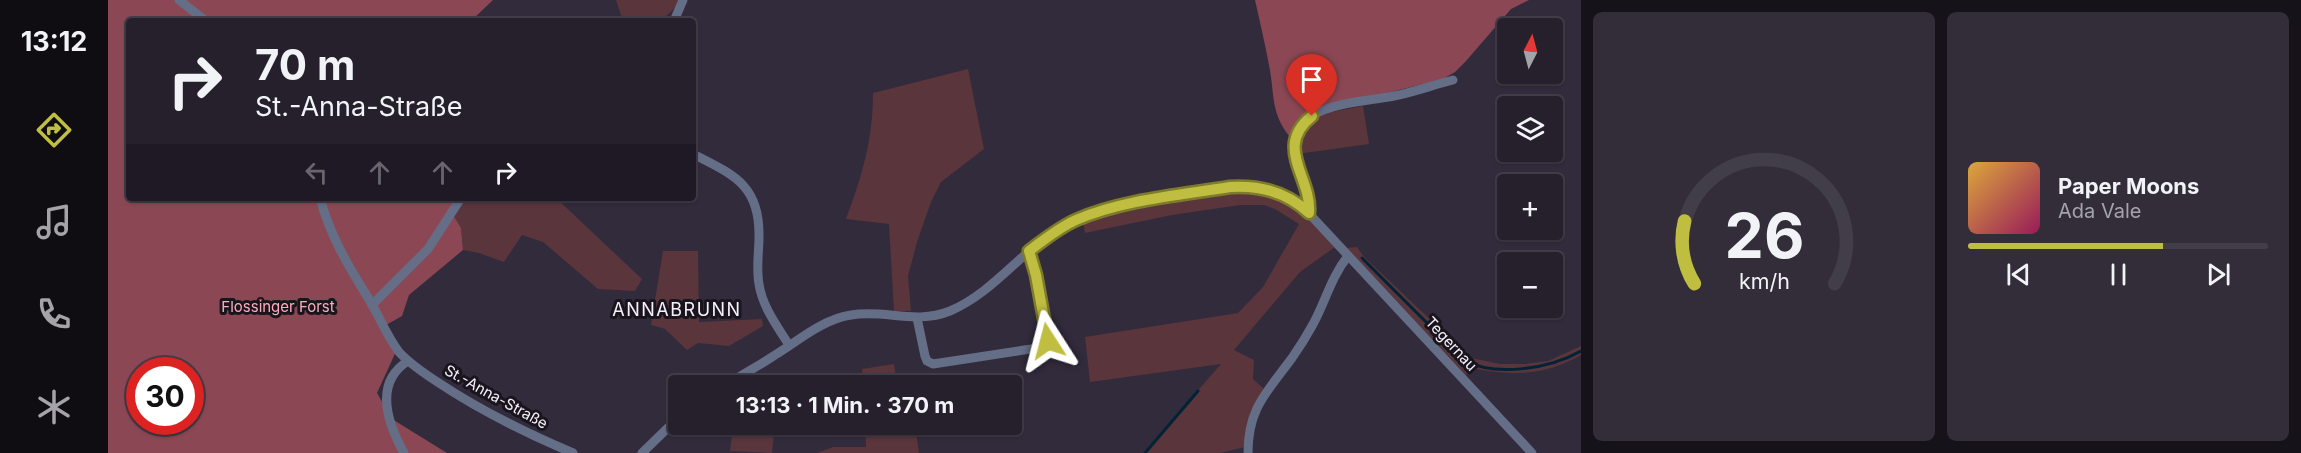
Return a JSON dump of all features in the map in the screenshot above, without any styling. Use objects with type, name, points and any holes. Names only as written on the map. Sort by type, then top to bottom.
[{"type":"street","points":[[179,0],[202,18]]},
{"type":"street","points":[[673,18],[683,0]]},
{"type":"street","points":[[1309,213],[1308,201],[1295,156],[1295,143],[1302,124],[1312,116],[1333,108],[1409,93],[1453,80]]},
{"type":"street","points":[[696,156],[731,175],[756,203],[759,219],[759,285],[767,309],[789,345]]},
{"type":"street","name":"Tegernau","points":[[1029,251],[1052,233],[1100,212],[1247,186],[1280,193],[1295,201],[1309,213],[1532,453]]},
{"type":"street","name":"St.-Anna-Straße","points":[[321,201],[327,225],[337,246],[386,332],[408,361],[456,395],[527,433],[573,453]]},
{"type":"street","points":[[372,305],[428,249],[459,201]]},
{"type":"street","points":[[741,375],[825,324],[853,315],[917,318],[941,314],[974,298],[1029,251],[1036,275],[1047,344],[1044,347],[933,364],[927,361],[925,356],[917,318]]},
{"type":"street","points":[[1248,453],[1250,427],[1258,403],[1293,357],[1348,256]]},
{"type":"street","points":[[404,453],[391,426],[386,410],[386,397],[391,380],[399,367],[408,361]]},
{"type":"street","points":[[642,453],[668,428]]},
{"type":"shaded area","points":[[616,0],[680,0],[662,18],[622,18]]},
{"type":"shaded area","points":[[968,69],[984,149],[941,182],[931,202],[908,276],[911,311],[894,311],[889,224],[846,219],[866,158],[873,93]]},
{"type":"shaded area","points":[[1363,106],[1369,144],[1297,154],[1299,141],[1310,123],[1328,113]]},
{"type":"shaded area","points":[[1246,190],[1274,196],[1296,209],[1335,247],[1300,272],[1234,350],[1254,360],[1253,379],[1264,389],[1245,447],[1220,453],[1143,453],[1221,364],[1090,382],[1085,337],[1238,313],[1263,287],[1299,224],[1264,205],[1240,205],[1172,215],[1085,233],[1083,222],[1127,208]]},
{"type":"shaded area","points":[[462,201],[559,201],[642,279],[635,291],[598,289],[543,242],[522,235],[504,262],[463,250],[461,228],[452,213]]},
{"type":"shaded area","points":[[1357,247],[1364,257],[1471,358],[1500,364],[1525,364],[1548,361],[1581,346],[1581,355],[1543,370],[1505,373],[1477,369],[1471,370],[1466,375],[1347,248]]},
{"type":"shaded area","points":[[663,251],[698,251],[699,322],[762,319],[763,326],[729,346],[698,343],[687,350],[665,329],[651,325]]},
{"type":"shaded area","points":[[894,364],[896,375],[862,375],[862,369]]},
{"type":"shaded area","points":[[732,435],[774,435],[772,453],[730,451]]},
{"type":"shaded area","points":[[865,435],[916,435],[919,453],[817,453],[833,447],[866,447]]},
{"type":"green space","name":"Flossinger Forst","points":[[108,0],[493,0],[474,18],[126,18],[126,201],[462,201],[452,213],[461,228],[463,250],[409,295],[402,316],[386,325],[398,347],[377,393],[392,419],[447,453],[108,453]]},
{"type":"green space","points":[[1255,0],[1529,0],[1511,9],[1503,18],[1497,18],[1497,25],[1466,61],[1455,72],[1443,79],[1311,112],[1302,118],[1293,136],[1290,137],[1276,111]]},
{"type":"waterway","points":[[1362,258],[1430,326]]},
{"type":"waterway","points":[[1437,334],[1453,352],[1464,360],[1492,369],[1523,369],[1539,366],[1581,351]]},
{"type":"waterway","points":[[1145,453],[1198,391]]},
{"type":"district","name":"ANNABRUNN","points":[[677,310]]},
{"type":"route","points":[[1048,341],[1036,275],[1029,251],[1052,233],[1100,212],[1230,187],[1247,186],[1272,190],[1295,201],[1309,213],[1310,208],[1297,167],[1294,149],[1302,124],[1312,116]]}]
